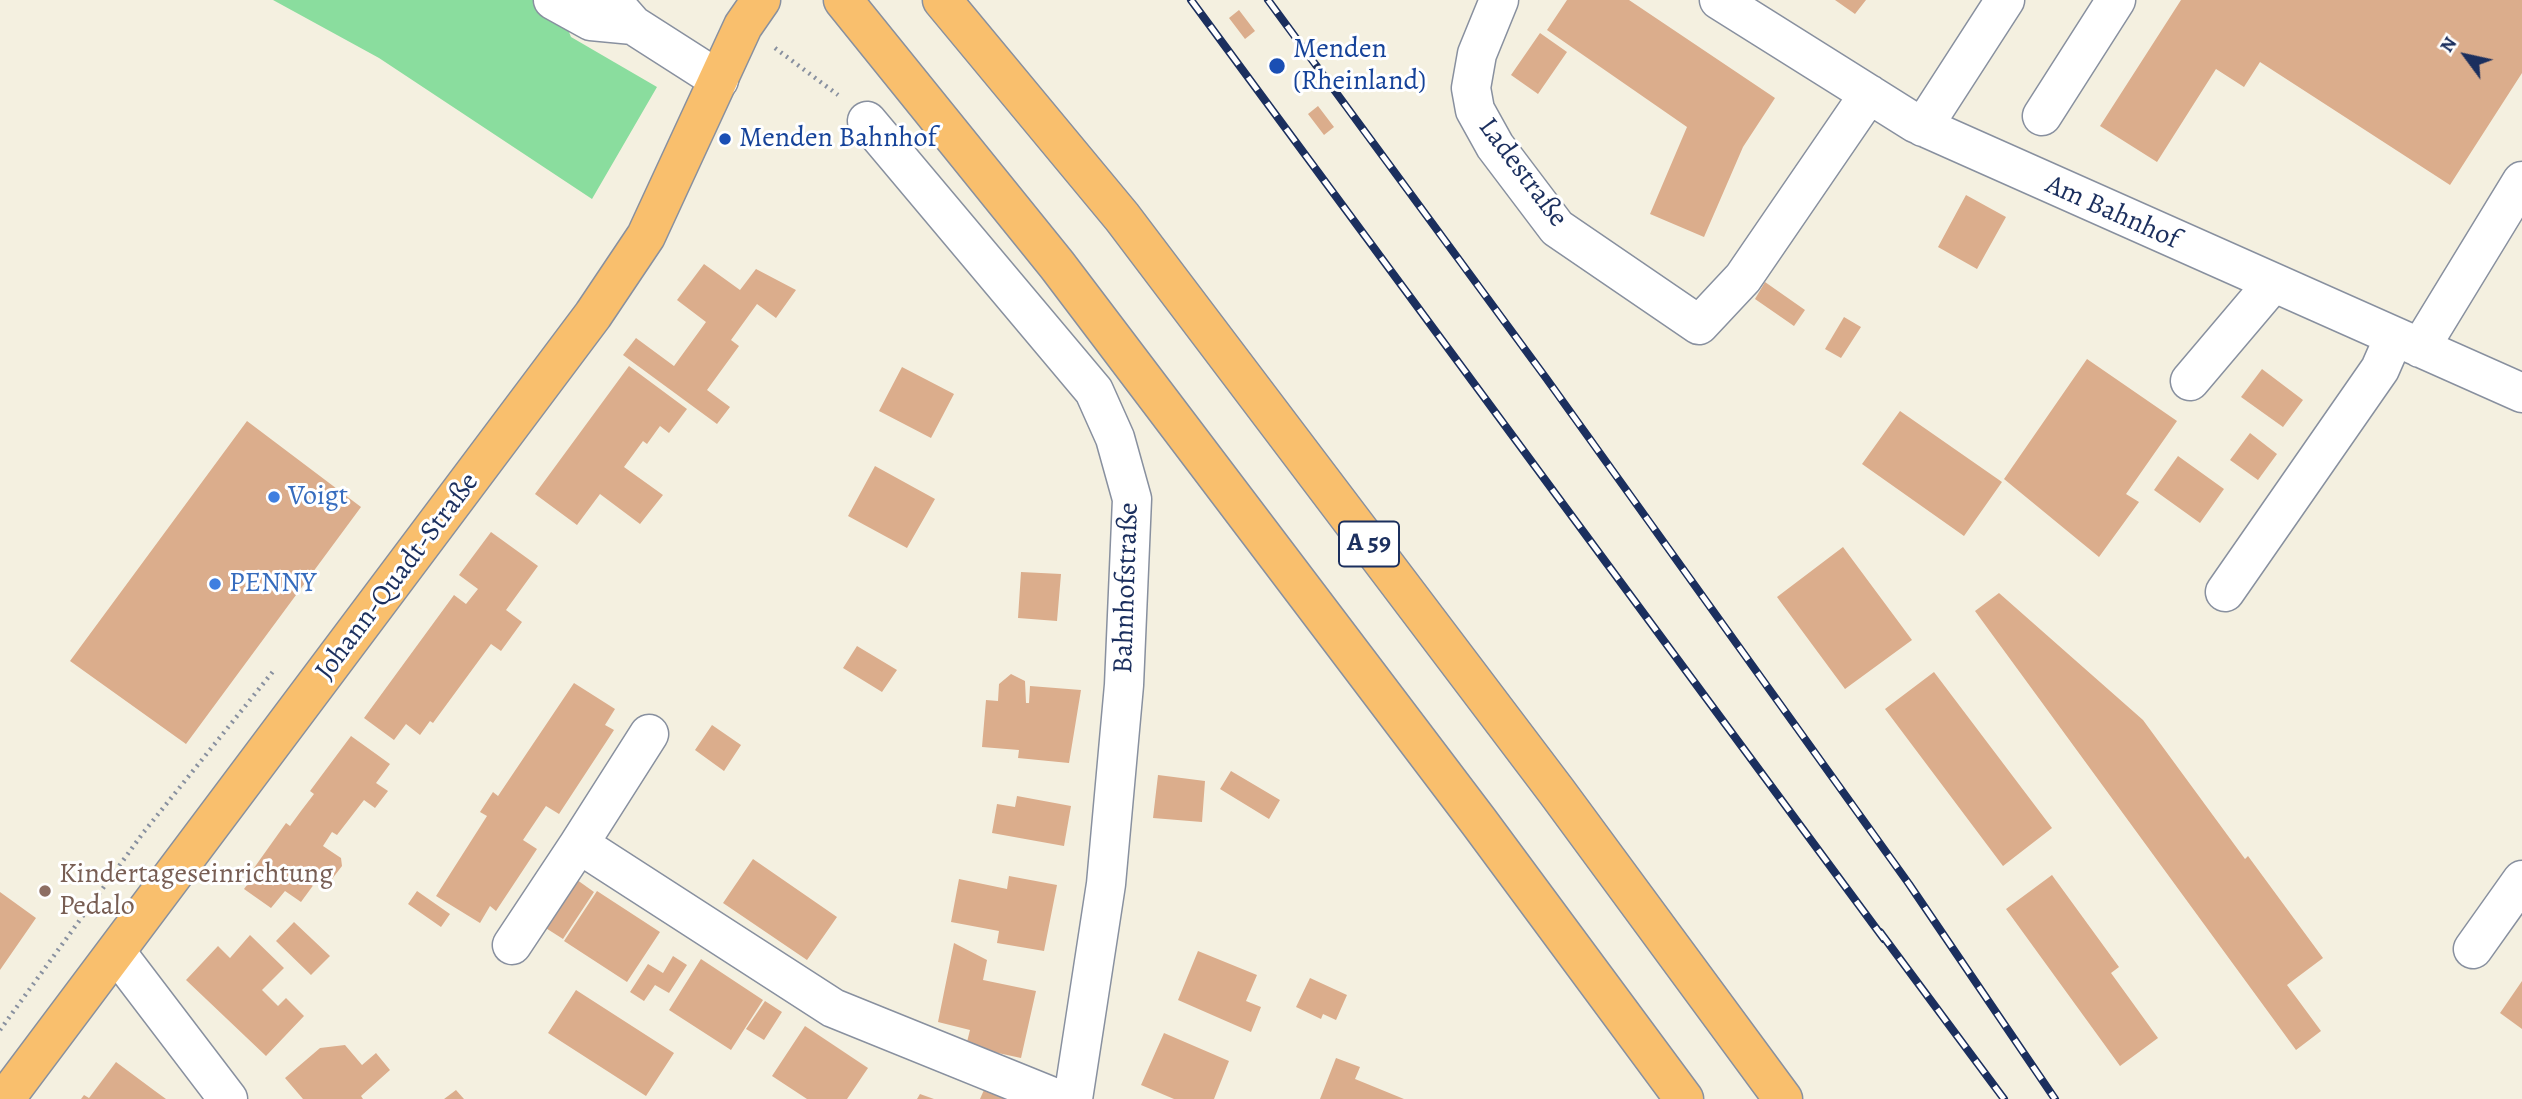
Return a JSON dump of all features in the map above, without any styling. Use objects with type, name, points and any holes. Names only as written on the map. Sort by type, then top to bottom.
[{"type":"main road","points":[[843,0],[1057,265],[1471,811],[1684,1099]]},
{"type":"main road","name":"A 59","points":[[942,0],[1122,218],[1557,792],[1783,1099]]},
{"type":"main road","name":"Johann-Quadt-Straße","points":[[5,1099],[593,315],[646,236],[752,13]]},
{"type":"street","points":[[553,0],[591,21],[622,13],[719,80]]},
{"type":"street","name":"Ladestraße","points":[[1499,0],[1477,54],[1471,88],[1475,110],[1495,146],[1557,228],[1699,325],[1743,278],[1869,94]]},
{"type":"street","name":"Am Bahnhof","points":[[1719,0],[1923,127],[2522,393]]},
{"type":"street","points":[[1923,127],[2005,0]]},
{"type":"street","points":[[2042,116],[2116,0]]},
{"type":"street","name":"Bahnhofstraße","points":[[867,121],[1094,391],[1115,439],[1132,499],[1124,685],[1106,884],[1073,1099]]},
{"type":"street","points":[[2225,592],[2379,369],[2407,342],[2522,181]]},
{"type":"street","points":[[2190,381],[2273,283]]},
{"type":"street","points":[[512,945],[649,734]]},
{"type":"street","points":[[579,844],[832,1008],[1058,1099]]},
{"type":"street","points":[[2473,949],[2522,880]]},
{"type":"street","points":[[116,952],[228,1099]]},
{"type":"path","points":[[752,13],[867,121]]},
{"type":"path","points":[[0,1030],[143,834],[277,668]]},
{"type":"green space","points":[[273,0],[556,0],[571,37],[657,87],[592,199],[379,58]]},
{"type":"building","points":[[1567,0],[1629,0],[1775,98],[1743,147],[1704,237],[1650,214],[1687,127],[1547,30]]},
{"type":"building","points":[[1835,0],[1866,0],[1855,14]]},
{"type":"building","points":[[2181,0],[2522,0],[2522,73],[2450,185],[2260,62],[2244,87],[2216,69],[2157,162],[2100,126]]},
{"type":"building","points":[[1239,10],[1255,31],[1245,39],[1229,18]]},
{"type":"building","points":[[1540,33],[1567,52],[1538,94],[1511,75]]},
{"type":"building","points":[[1318,106],[1334,127],[1324,135],[1308,114]]},
{"type":"building","points":[[1966,195],[2006,217],[1977,269],[1938,247]]},
{"type":"building","points":[[704,264],[740,290],[756,269],[796,290],[776,318],[757,304],[731,340],[739,346],[707,390],[730,407],[717,424],[623,355],[636,338],[674,366],[706,322],[677,300]]},
{"type":"building","points":[[1765,282],[1805,310],[1794,326],[1755,299]]},
{"type":"building","points":[[1844,317],[1861,327],[1841,358],[1825,349]]},
{"type":"building","points":[[2087,359],[2177,421],[2126,494],[2139,502],[2099,557],[2004,479]]},
{"type":"building","points":[[629,366],[687,409],[669,433],[660,426],[647,444],[643,441],[624,467],[663,495],[640,524],[600,494],[577,525],[535,494]]},
{"type":"building","points":[[902,367],[954,394],[931,438],[879,411]]},
{"type":"building","points":[[2262,369],[2303,400],[2283,427],[2241,397]]},
{"type":"building","points":[[1900,411],[2002,482],[1964,536],[1862,464]]},
{"type":"building","name":"PENNY","points":[[247,421],[361,507],[186,744],[70,661]]},
{"type":"building","points":[[2250,433],[2277,454],[2258,480],[2230,460]]},
{"type":"building","points":[[2178,456],[2224,489],[2200,523],[2154,490]]},
{"type":"building","points":[[875,466],[935,499],[907,548],[848,516]]},
{"type":"building","points":[[491,532],[538,566],[506,610],[522,622],[501,651],[491,644],[433,723],[430,721],[420,735],[406,724],[394,740],[364,718],[454,595],[466,604],[478,589],[459,575]]},
{"type":"building","points":[[1843,547],[1912,640],[1845,689],[1777,597]]},
{"type":"building","points":[[1021,572],[1061,574],[1057,621],[1018,618]]},
{"type":"building","points":[[1999,593],[2143,720],[2245,859],[2248,856],[2323,958],[2287,985],[2321,1031],[2296,1050],[1975,611]]},
{"type":"building","points":[[857,646],[897,670],[882,692],[843,668]]},
{"type":"building","points":[[1934,672],[2052,828],[2003,866],[1885,709]]},
{"type":"building","points":[[1011,674],[1025,681],[1026,703],[1029,703],[1030,686],[1081,690],[1069,763],[1018,758],[1019,750],[982,747],[986,700],[998,701],[999,684]]},
{"type":"building","points":[[574,683],[615,709],[605,725],[614,730],[559,814],[546,806],[523,840],[537,849],[496,911],[490,906],[480,923],[436,896],[487,816],[480,812],[493,792],[498,796]]},
{"type":"building","points":[[712,725],[741,745],[724,771],[695,750]]},
{"type":"building","points":[[351,736],[390,764],[376,783],[388,791],[375,808],[364,800],[337,835],[332,832],[323,846],[341,858],[342,866],[332,879],[325,880],[320,876],[301,902],[285,891],[271,908],[244,889],[258,870],[254,868],[286,823],[290,826],[314,794],[310,791]]},
{"type":"building","points":[[1231,771],[1280,800],[1269,819],[1220,789]]},
{"type":"building","points":[[1158,775],[1205,781],[1202,822],[1153,818]]},
{"type":"building","points":[[1017,796],[1071,806],[1064,846],[992,833],[997,804],[1015,807]]},
{"type":"building","points":[[753,859],[837,917],[807,960],[723,903]]},
{"type":"building","points":[[2052,875],[2119,967],[2111,973],[2158,1038],[2120,1066],[2006,909]]},
{"type":"building","points":[[1009,876],[1057,885],[1044,951],[997,943],[999,931],[951,922],[959,879],[1007,889]]},
{"type":"building","points":[[573,877],[594,892],[563,939],[541,925]]},
{"type":"building","points":[[417,891],[450,914],[441,927],[408,904]]},
{"type":"building","points":[[597,891],[660,932],[627,982],[564,941]]},
{"type":"building","points":[[0,892],[36,918],[0,970]]},
{"type":"building","points":[[294,922],[330,956],[311,975],[276,941]]},
{"type":"building","points":[[250,935],[284,968],[262,990],[278,1006],[286,998],[304,1016],[266,1056],[186,980],[218,946],[230,958]]},
{"type":"building","points":[[954,943],[987,960],[983,980],[1036,991],[1021,1058],[966,1046],[970,1030],[938,1022]]},
{"type":"building","points":[[1198,951],[1257,975],[1246,1001],[1261,1007],[1251,1032],[1178,1000]]},
{"type":"building","points":[[673,956],[687,965],[669,993],[655,985],[644,1001],[630,992],[648,964],[663,973]]},
{"type":"building","points":[[701,959],[763,1000],[731,1050],[669,1010]]},
{"type":"building","points":[[1310,978],[1347,995],[1336,1020],[1323,1014],[1321,1019],[1296,1007]]},
{"type":"building","points":[[2522,981],[2522,1029],[2500,1013]]},
{"type":"building","points":[[576,990],[674,1053],[646,1096],[548,1033]]},
{"type":"building","points":[[765,1001],[782,1012],[764,1040],[746,1029]]},
{"type":"building","points":[[805,1026],[868,1068],[847,1099],[807,1099],[772,1076]]},
{"type":"building","points":[[1164,1033],[1229,1061],[1214,1099],[1174,1099],[1141,1085]]},
{"type":"building","points":[[345,1045],[362,1065],[376,1053],[390,1070],[361,1096],[363,1099],[303,1099],[285,1078],[320,1048]]},
{"type":"building","points":[[1336,1058],[1360,1067],[1355,1079],[1404,1099],[1320,1099]]},
{"type":"building","points":[[116,1062],[166,1099],[81,1099],[84,1095],[89,1098]]},
{"type":"building","points":[[987,1083],[1022,1099],[980,1099]]},
{"type":"building","points":[[456,1090],[464,1099],[444,1099]]},
{"type":"building","points":[[920,1094],[934,1099],[917,1099]]},
{"type":"railway","points":[[1191,0],[1884,939]]},
{"type":"railway","points":[[1268,0],[1546,378],[1909,884],[2055,1099]]},
{"type":"railway","points":[[1880,932],[2004,1099]]},
{"type":"place","name":"Menden (Rheinland)","points":[[1277,66]]},
{"type":"place","name":"Menden Bahnhof","points":[[725,139]]},
{"type":"place","name":"Voigt","points":[[274,497]]},
{"type":"place","name":"PENNY","points":[[215,584]]},
{"type":"place","name":"Kindertageseinrichtung Pedalo","points":[[45,891]]}]
